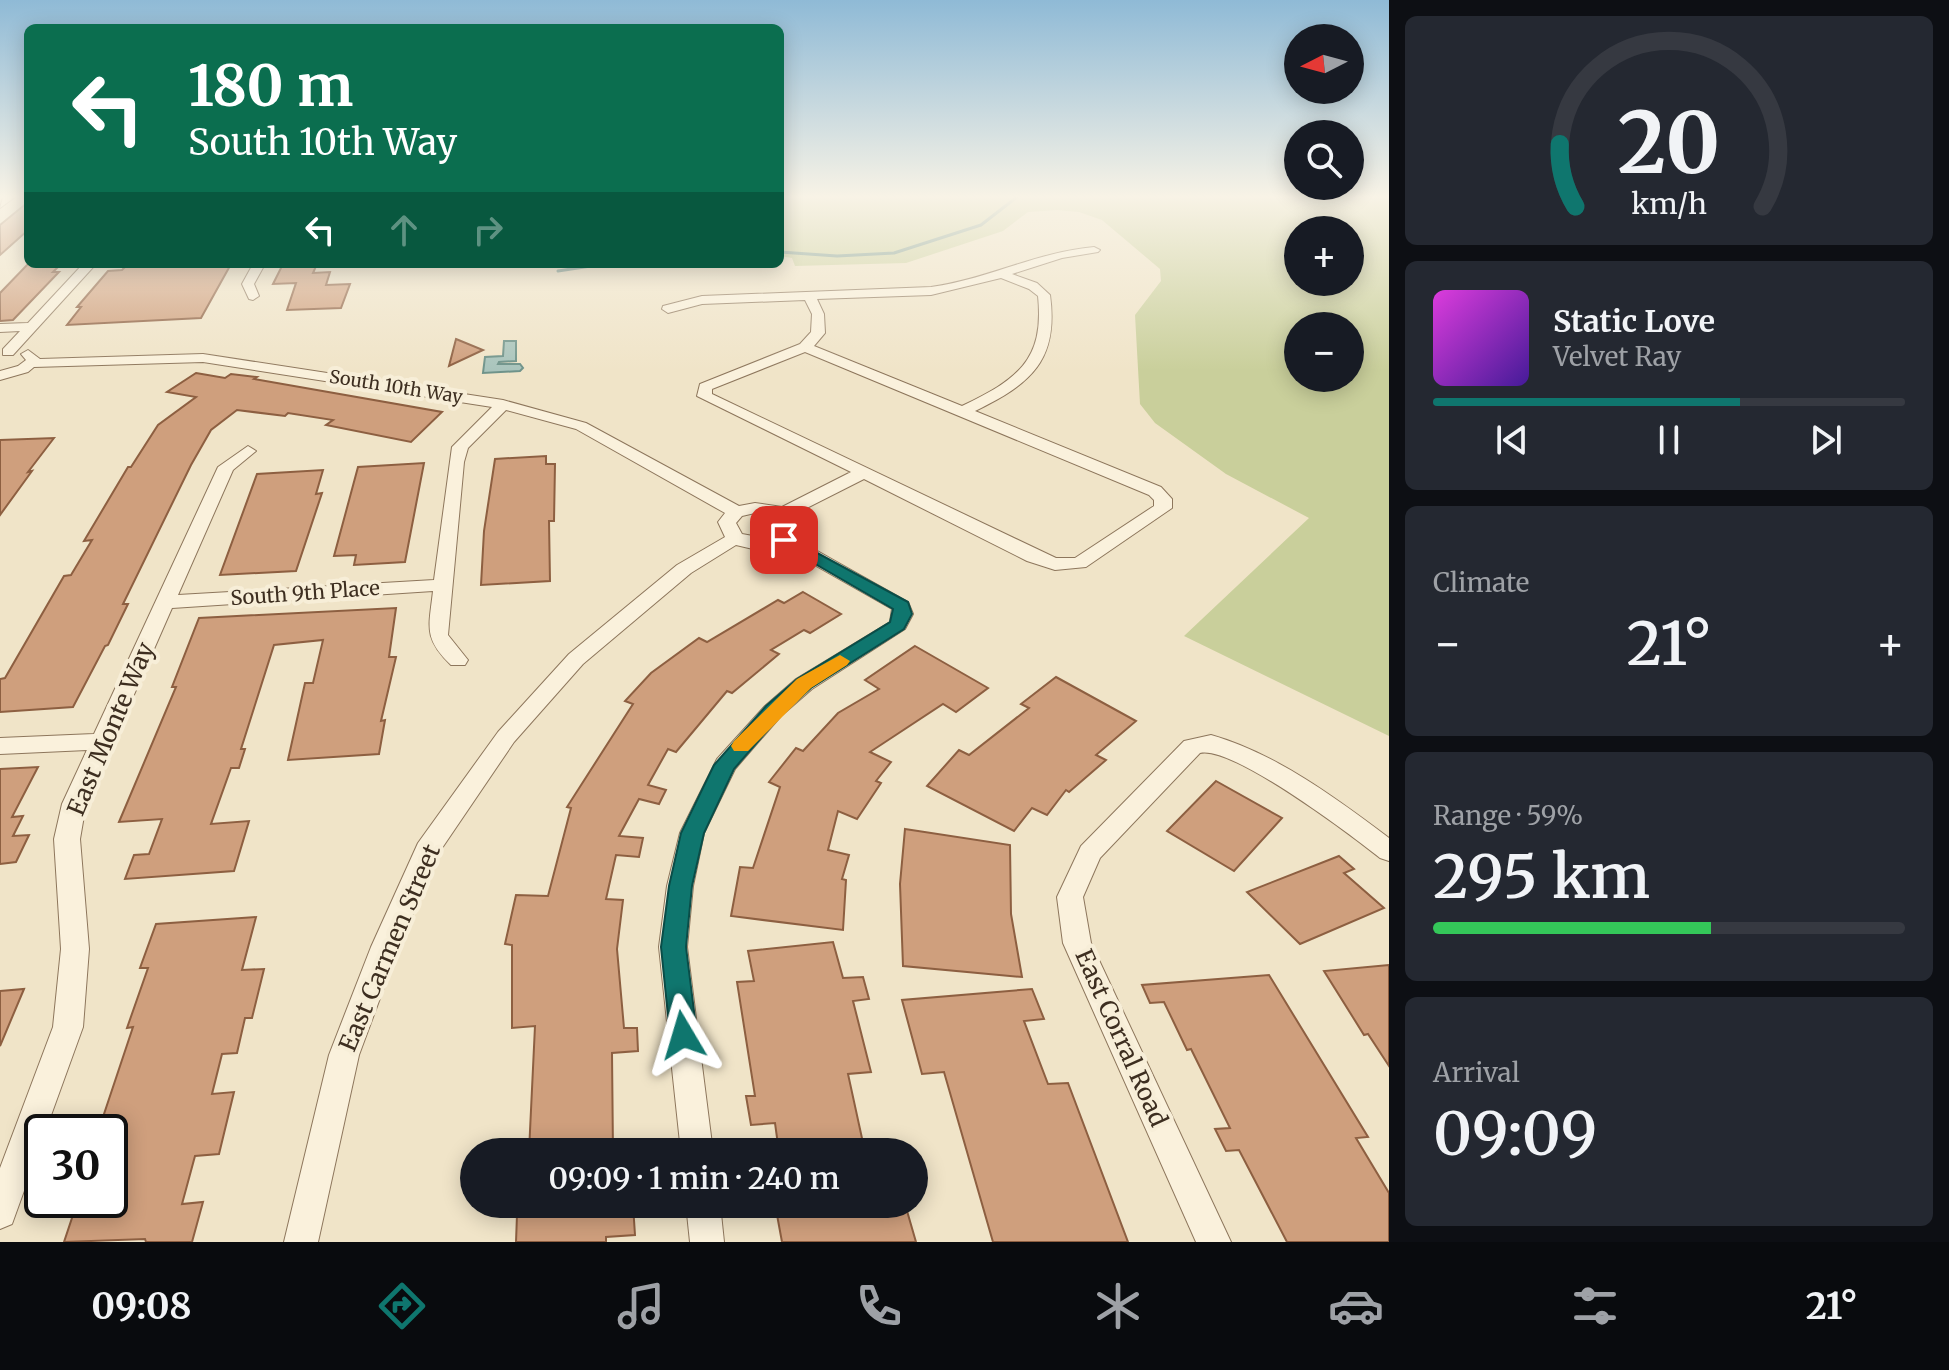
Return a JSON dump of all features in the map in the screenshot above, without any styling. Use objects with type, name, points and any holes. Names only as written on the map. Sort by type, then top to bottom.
[{"type":"street","points":[[668,309],[702,300],[939,290],[1054,255]]},
{"type":"street","points":[[4,353],[86,268]]},
{"type":"street","points":[[253,296],[248,284],[257,268]]},
{"type":"street","points":[[962,412],[1022,379],[1044,350],[1044,295],[1033,286],[999,273]]},
{"type":"street","points":[[805,347],[1155,491],[1163,499],[1163,508],[1079,563],[1055,564],[1034,557],[704,396],[705,387],[805,347],[818,333],[818,314],[809,296]]},
{"type":"street","points":[[0,328],[31,327]]},
{"type":"street","name":"South 10th Way","points":[[4,353],[30,354],[32,363]]},
{"type":"street","name":"South 10th Way","points":[[0,376],[32,363],[203,358],[503,404],[581,426],[631,451],[736,525]]},
{"type":"street","points":[[0,376],[0,391]]},
{"type":"street","points":[[458,660],[444,647],[438,635],[460,447],[503,404]]},
{"type":"street","name":"East Monte Way","points":[[0,1212],[68,1027],[75,949],[67,839],[74,804],[226,467],[248,451]]},
{"type":"street","points":[[695,1138],[673,947],[680,886],[692,833],[725,765],[773,711],[804,684],[898,625],[903,614],[901,606],[784,540],[755,544],[736,525],[755,508],[784,513],[864,472]]},
{"type":"street","points":[[784,513],[794,524],[794,529],[784,540]]},
{"type":"street","name":"East Carmen Street","points":[[301,1242],[344,1055],[385,947],[427,850],[506,737],[576,659],[736,525]]},
{"type":"street","name":"South 9th Place","points":[[167,602],[443,585]]},
{"type":"street","points":[[0,746],[102,742]]},
{"type":"street","name":"East Corral Road","points":[[1214,1242],[1077,943],[1070,897],[1090,853],[1192,747],[1213,743],[1252,762],[1352,822],[1389,851]]},
{"type":"street","points":[[704,1218],[707,1242]]},
{"type":"green space","points":[[784,255],[930,255],[906,263],[795,266],[792,258]]},
{"type":"green space","points":[[1143,255],[1284,255],[1284,296],[1364,296],[1364,255],[1389,255],[1389,736],[1184,636],[1309,518],[1226,474],[1155,423],[1140,404],[1135,315],[1161,281],[1160,269]]},
{"type":"water","points":[[504,341],[516,341],[516,361],[498,364],[520,364],[523,368],[520,371],[483,373],[485,357],[503,356]]},
{"type":"building","points":[[24,268],[57,268],[53,272],[59,272],[13,320],[0,321],[0,293]]},
{"type":"building","points":[[229,268],[201,318],[67,325],[81,307],[77,307],[108,271]]},
{"type":"building","points":[[281,268],[315,268],[313,273],[330,272],[326,285],[350,284],[341,308],[287,310],[296,283],[273,284]]},
{"type":"building","points":[[456,339],[483,350],[449,366]]},
{"type":"building","points":[[196,373],[225,378],[231,374],[257,377],[254,379],[442,412],[411,442],[326,425],[333,420],[237,410],[211,430],[191,465],[123,604],[128,604],[73,707],[0,712],[0,679],[5,678],[64,576],[71,575],[92,540],[84,541],[128,467],[131,467],[158,425],[196,397],[167,392]]},
{"type":"building","points":[[54,438],[28,472],[32,471],[0,515],[0,440]]},
{"type":"building","points":[[546,456],[546,464],[555,464],[554,521],[549,521],[550,581],[481,585],[484,531],[495,459]]},
{"type":"building","points":[[424,463],[405,562],[354,565],[356,555],[334,556],[358,467]]},
{"type":"building","points":[[323,470],[316,494],[322,493],[296,571],[220,575],[257,474]]},
{"type":"building","points":[[803,592],[841,614],[810,633],[804,630],[771,650],[779,654],[732,693],[727,691],[676,752],[668,749],[648,785],[666,790],[659,804],[639,799],[619,836],[643,838],[639,857],[616,855],[606,899],[623,900],[617,949],[624,1028],[637,1028],[638,1051],[612,1053],[613,1138],[530,1138],[535,1026],[512,1028],[512,945],[505,944],[516,895],[548,896],[571,808],[567,807],[633,704],[625,701],[651,673],[699,638],[707,642],[778,600],[784,603]]},
{"type":"building","points":[[396,608],[389,657],[396,657],[381,721],[385,720],[379,754],[288,760],[305,683],[313,683],[323,640],[274,645],[241,749],[245,749],[239,768],[231,768],[211,824],[249,821],[234,871],[125,879],[134,855],[149,854],[162,819],[119,822],[176,687],[172,687],[199,618]]},
{"type":"building","points":[[915,646],[988,688],[956,712],[943,704],[870,752],[891,762],[876,781],[881,783],[857,819],[838,811],[828,850],[849,855],[842,879],[846,880],[843,930],[731,916],[740,867],[753,868],[780,787],[769,782],[796,748],[803,751],[838,713],[879,689],[865,680]]},
{"type":"building","points":[[1056,677],[1136,721],[1096,755],[1106,760],[1069,792],[1066,790],[1047,815],[1032,808],[1014,831],[927,786],[959,750],[969,755],[1029,708],[1021,704]]},
{"type":"building","points":[[38,767],[12,817],[23,816],[13,836],[29,835],[16,862],[0,864],[0,769]]},
{"type":"building","points":[[1216,781],[1282,818],[1234,871],[1167,831]]},
{"type":"building","points":[[905,829],[1010,845],[1011,914],[1022,977],[903,966],[900,884]]},
{"type":"building","points":[[1339,856],[1354,869],[1344,873],[1384,908],[1300,944],[1247,892]]},
{"type":"building","points":[[256,917],[242,970],[264,969],[252,1018],[245,1018],[237,1053],[222,1054],[212,1094],[234,1092],[219,1154],[195,1156],[182,1204],[203,1202],[192,1242],[146,1242],[145,1239],[64,1242],[72,1218],[128,1218],[128,1114],[104,1114],[133,1027],[127,1028],[148,968],[140,968],[156,924]]},
{"type":"building","points":[[833,942],[843,978],[863,977],[869,999],[853,1001],[871,1072],[848,1074],[862,1138],[777,1138],[775,1123],[751,1125],[746,1096],[755,1096],[737,982],[754,981],[748,951]]},
{"type":"building","points":[[1389,965],[1389,1066],[1368,1034],[1364,1035],[1324,971]]},
{"type":"building","points":[[1269,975],[1368,1137],[1356,1138],[1389,1193],[1389,1242],[1287,1242],[1239,1150],[1226,1151],[1215,1129],[1230,1128],[1191,1049],[1187,1050],[1164,1002],[1150,1003],[1142,985]]},
{"type":"building","points":[[24,989],[0,1046],[0,991]]},
{"type":"building","points":[[1032,989],[1044,1019],[1024,1021],[1048,1084],[1068,1083],[1128,1242],[993,1242],[944,1072],[922,1074],[902,1000]]},
{"type":"building","points":[[517,1218],[634,1218],[635,1235],[606,1237],[606,1242],[516,1242]]},
{"type":"building","points":[[778,1218],[909,1218],[916,1242],[782,1242]]},
{"type":"waterway","points":[[822,255],[857,255]]},
{"type":"waterway","points":[[558,271],[578,268]]},
{"type":"slow traffic","points":[[741,746],[773,711],[804,684],[840,661]]},
{"type":"route","points":[[683,1035],[673,947],[680,886],[692,833],[725,765],[773,711],[804,684],[898,625],[903,614],[901,606],[784,540]]}]
